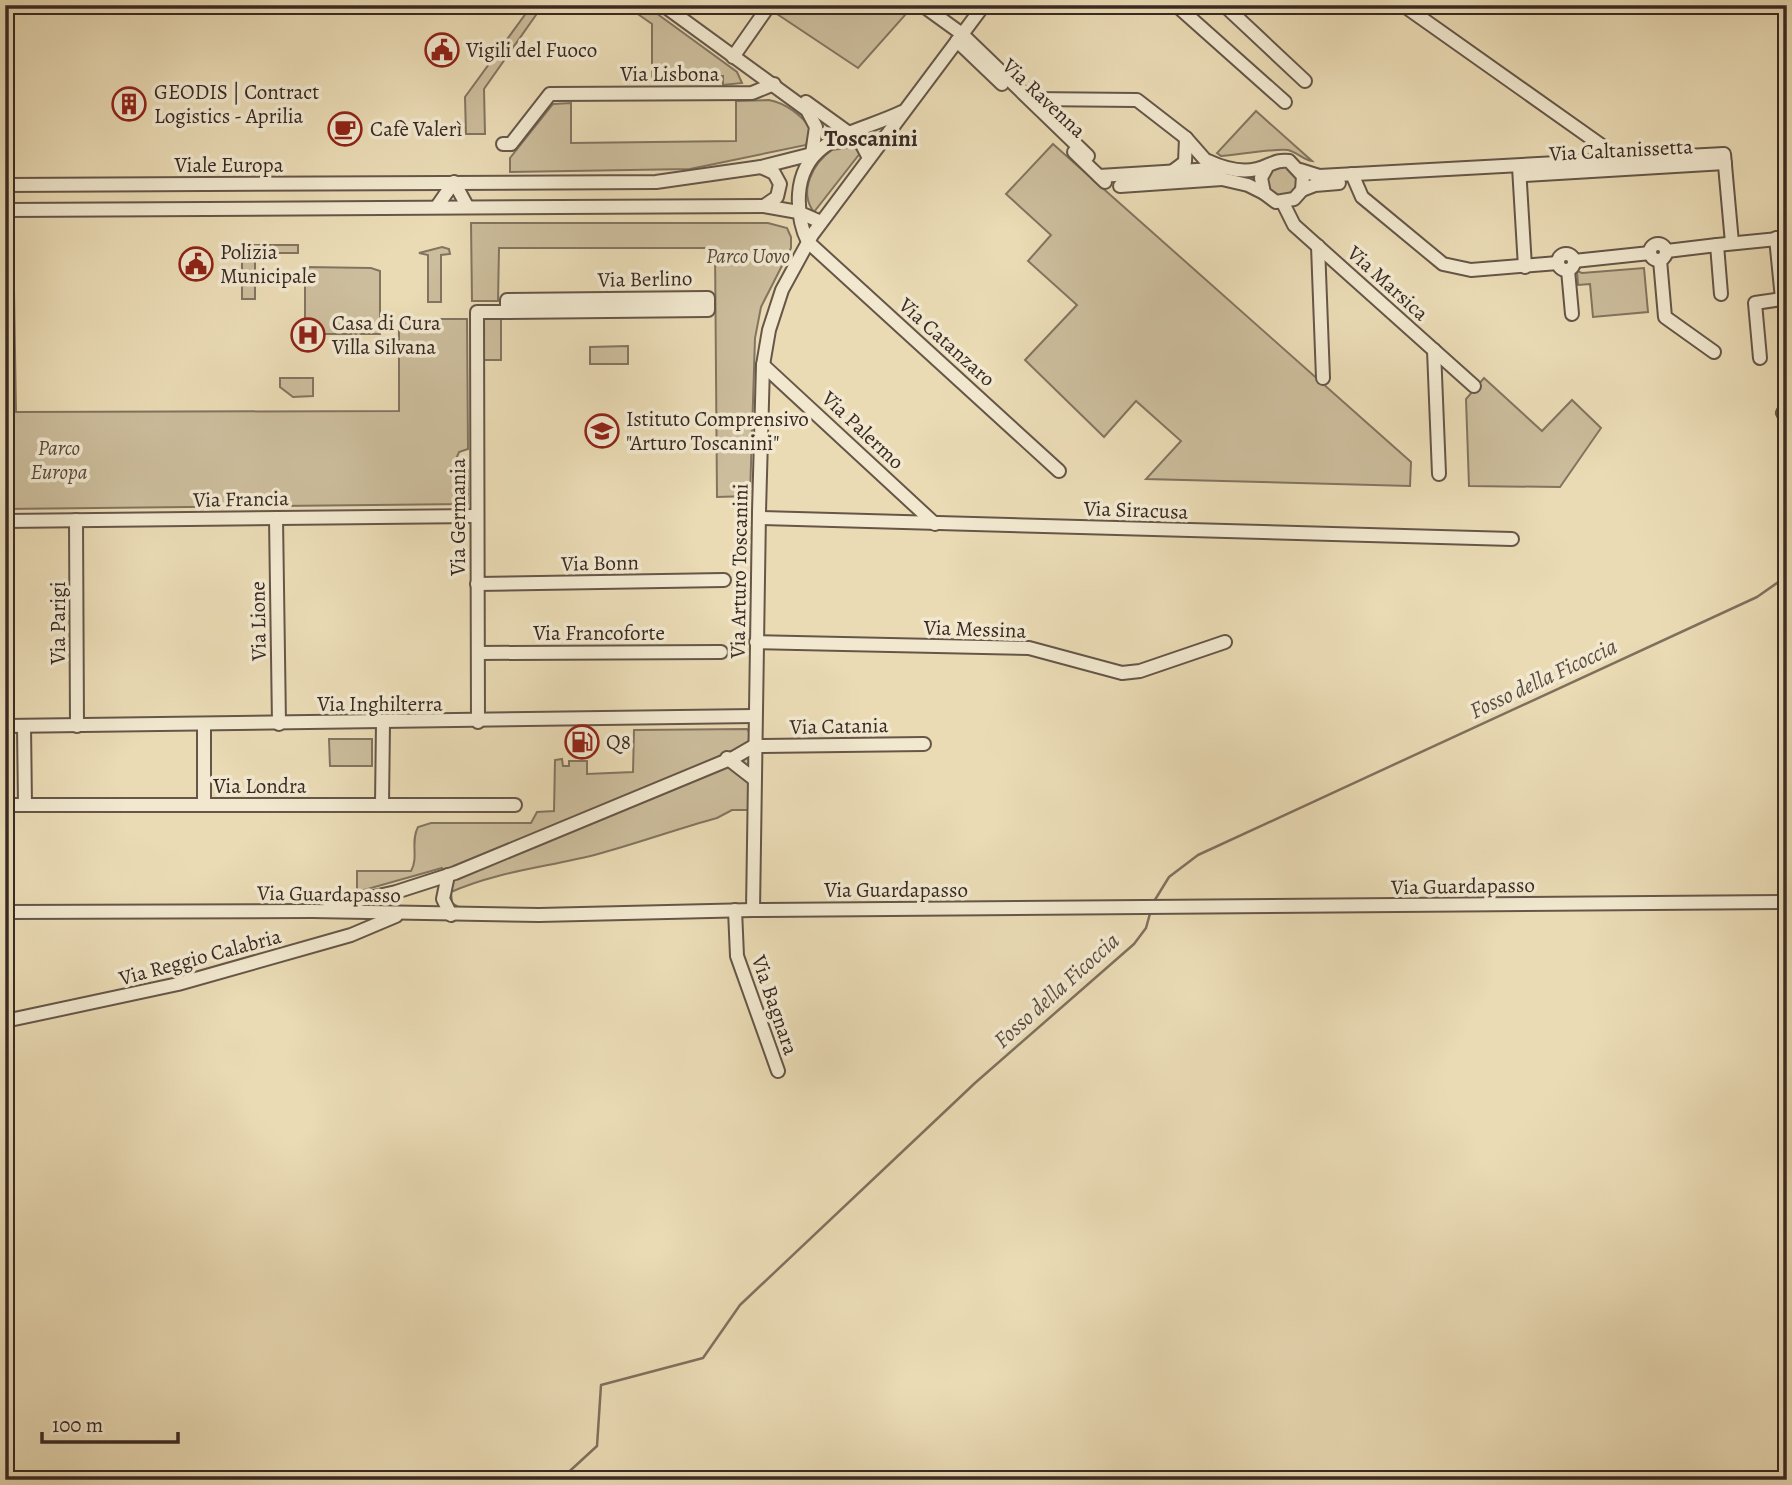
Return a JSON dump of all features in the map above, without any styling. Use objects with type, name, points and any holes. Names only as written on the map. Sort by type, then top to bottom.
[{"type":"street","points":[[663,5],[787,94],[815,122],[817,135],[813,154],[800,184],[799,212],[808,242]]},
{"type":"street","points":[[733,57],[768,7],[765,5]]},
{"type":"street","points":[[922,5],[1030,99],[1088,156]]},
{"type":"street","name":"Via Arturo Toscanini","points":[[753,910],[763,365],[776,306],[821,222],[984,5]]},
{"type":"street","points":[[1176,5],[1285,102]]},
{"type":"street","points":[[1224,5],[1306,81]]},
{"type":"street","name":"Via Caltanissetta","points":[[1403,5],[1582,135],[1622,160]]},
{"type":"street","name":"Via Ravenna","points":[[959,38],[1102,179],[1139,179]]},
{"type":"street","name":"Via Lisbona","points":[[503,144],[511,144],[550,94],[752,93],[774,84]]},
{"type":"street","points":[[787,94],[797,95],[862,144],[869,158]]},
{"type":"street","points":[[1030,99],[1136,100],[1150,107],[1186,138],[1222,180]]},
{"type":"street","name":"Via Arturo Toscanini","points":[[813,154],[849,134],[905,110]]},
{"type":"street","name":"Via Caltanissetta","points":[[1582,135],[1583,163]]},
{"type":"street","points":[[1173,171],[1185,162],[1186,138]]},
{"type":"street","name":"Viale Europa","points":[[5,185],[665,181],[761,167],[813,154]]},
{"type":"street","points":[[1725,159],[1732,243]]},
{"type":"street","name":"Via Caltanissetta","points":[[1519,171],[1622,160],[1725,159]]},
{"type":"street","name":"Via Caltanissetta","points":[[1300,170],[1319,176],[1354,178],[1725,159]]},
{"type":"street","points":[[1120,186],[1139,179],[1173,171],[1210,165],[1249,170],[1282,160],[1296,164],[1300,170],[1302,190],[1294,199],[1283,203],[1269,199],[1264,193],[1248,185],[1222,180],[1139,179]]},
{"type":"street","points":[[1264,193],[1261,178],[1268,165]]},
{"type":"street","points":[[761,167],[774,173],[780,184],[777,197],[764,206]]},
{"type":"street","points":[[1519,171],[1525,267]]},
{"type":"street","points":[[1354,178],[1362,197],[1443,264],[1471,270],[1567,265],[1781,238],[1785,299],[1755,303],[1760,358]]},
{"type":"street","name":"Via Caltanissetta","points":[[1302,190],[1354,178]]},
{"type":"street","points":[[438,205],[454,182],[467,206]]},
{"type":"street","name":"Via Marsica","points":[[1283,203],[1291,222],[1474,386]]},
{"type":"street","name":"Viale Europa","points":[[5,210],[438,205],[764,206],[799,212]]},
{"type":"street","points":[[799,212],[821,222]]},
{"type":"street","name":"Via Catanzaro","points":[[808,242],[1059,471]]},
{"type":"street","points":[[1717,245],[1721,294]]},
{"type":"street","points":[[1318,246],[1323,378]]},
{"type":"street","points":[[1659,255],[1665,317],[1714,352]]},
{"type":"street","points":[[1567,265],[1572,314]]},
{"type":"street","name":"Via Berlino","points":[[477,312],[508,312],[708,310],[708,298],[507,300],[508,312]]},
{"type":"street","name":"Via Germania","points":[[477,312],[478,722]]},
{"type":"street","points":[[1434,350],[1439,474]]},
{"type":"street","name":"Via Palermo","points":[[763,365],[936,524]]},
{"type":"street","points":[[1787,406],[1783,412],[1787,418]]},
{"type":"street","name":"Via Francia","points":[[5,521],[477,516]]},
{"type":"street","name":"Via Lione","points":[[276,518],[279,724]]},
{"type":"street","name":"Via Siracusa","points":[[759,518],[1511,539]]},
{"type":"street","name":"Via Parigi","points":[[76,520],[78,726]]},
{"type":"street","name":"Via Bonn","points":[[477,584],[724,580]]},
{"type":"street","name":"Via Messina","points":[[756,642],[1028,648],[1122,673],[1140,671],[1225,642]]},
{"type":"street","name":"Via Francoforte","points":[[478,653],[721,652]]},
{"type":"street","name":"Via Inghilterra","points":[[5,726],[478,722],[755,716]]},
{"type":"street","points":[[382,805],[383,723]]},
{"type":"street","points":[[204,724],[204,805]]},
{"type":"street","points":[[24,726],[25,805]]},
{"type":"street","name":"Via Catania","points":[[754,746],[924,744]]},
{"type":"street","points":[[312,911],[389,894],[448,875],[754,746]]},
{"type":"street","points":[[727,758],[754,779]]},
{"type":"street","name":"Via Londra","points":[[5,805],[515,805]]},
{"type":"street","points":[[448,875],[443,899],[451,915]]},
{"type":"street","points":[[389,894],[401,914]]},
{"type":"street","name":"Via Guardapasso","points":[[5,912],[312,911],[601,915],[735,910],[1787,902]]},
{"type":"street","name":"Via Bagnara","points":[[735,910],[738,962],[778,1071]]},
{"type":"street","name":"Via Reggio Calabria","points":[[5,1021],[178,984],[351,935],[401,914]]},
{"type":"green space","points":[[532,5],[543,5],[484,89],[485,134],[466,134],[465,97]]},
{"type":"green space","points":[[625,5],[645,5],[737,72],[742,83],[723,85],[723,76],[652,77],[652,24]]},
{"type":"green space","points":[[779,5],[894,5],[906,14],[858,68],[774,12]]},
{"type":"green space","points":[[769,100],[787,107],[807,124],[811,129],[806,145],[690,169],[510,172],[510,158],[553,104],[571,103],[571,143],[736,141],[736,101]]},
{"type":"green space","points":[[1256,111],[1312,161],[1288,150],[1221,156],[1217,153]]},
{"type":"green space","points":[[1053,144],[1411,462],[1410,486],[1146,479],[1181,441],[1136,401],[1104,437],[1025,360],[1077,305],[1028,261],[1051,235],[1006,194]]},
{"type":"green space","points":[[853,147],[861,152],[814,212],[807,196],[814,170],[832,150]]},
{"type":"green space","points":[[1282,163],[1297,172],[1298,189],[1283,199],[1267,191],[1266,173]]},
{"type":"green space","name":"Parco Uovo","points":[[471,223],[768,223],[787,228],[791,237],[791,248],[761,307],[755,338],[750,496],[717,497],[715,248],[499,248],[498,301],[472,301]]},
{"type":"green space","name":"Parco Europa","points":[[5,229],[13,229],[16,412],[399,411],[399,319],[467,319],[468,449],[459,452],[456,459],[460,468],[468,470],[468,504],[5,509]]},
{"type":"green space","points":[[242,245],[298,245],[298,253],[255,253],[255,299],[242,299],[242,253],[237,249]]},
{"type":"green space","points":[[442,247],[449,249],[450,254],[441,255],[441,302],[428,302],[428,255],[419,253]]},
{"type":"green space","points":[[305,267],[371,268],[380,271],[380,334],[309,334],[305,329]]},
{"type":"green space","points":[[1644,268],[1648,312],[1593,317],[1590,284],[1578,285],[1577,271],[1582,273]]},
{"type":"green space","points":[[484,318],[501,318],[501,360],[484,360]]},
{"type":"green space","points":[[628,346],[628,364],[590,364],[590,347]]},
{"type":"green space","points":[[280,378],[313,378],[313,396],[293,397],[280,387]]},
{"type":"green space","points":[[1484,378],[1542,431],[1572,400],[1601,428],[1560,487],[1469,486],[1466,399]]},
{"type":"green space","points":[[747,729],[750,733],[749,810],[732,810],[717,818],[613,850],[505,874],[469,885],[451,892],[452,903],[459,907],[451,905],[447,879],[442,868],[357,892],[357,871],[411,871],[418,827],[431,823],[531,823],[537,812],[554,811],[555,760],[562,759],[563,766],[569,766],[569,761],[587,761],[587,774],[633,772],[634,730]]},
{"type":"green space","points":[[329,739],[372,739],[372,766],[330,766]]},
{"type":"waterway","name":"Fosso della Ficoccia","points":[[1153,903],[1169,877],[1198,855],[1757,597],[1787,576]]},
{"type":"waterway","name":"Fosso della Ficoccia","points":[[560,1480],[597,1446],[601,1385],[703,1358],[740,1305],[975,1083],[1134,944],[1146,928],[1151,910]]},
{"type":"place","name":"Vigili del Fuoco","points":[[442,50]]},
{"type":"place","name":"GEODIS | Contract Logistics - Aprilia","points":[[129,104]]},
{"type":"place","name":"Cafè Valerì","points":[[345,129]]},
{"type":"place","name":"Polizia Municipale","points":[[196,264]]},
{"type":"place","name":"Casa di Cura Villa Silvana","points":[[308,335]]},
{"type":"place","name":"Istituto Comprensivo \"Arturo Toscanini\"","points":[[602,431]]},
{"type":"place","name":"Q8","points":[[582,742]]},
{"type":"district","name":"Toscanini","points":[[871,138]]}]
